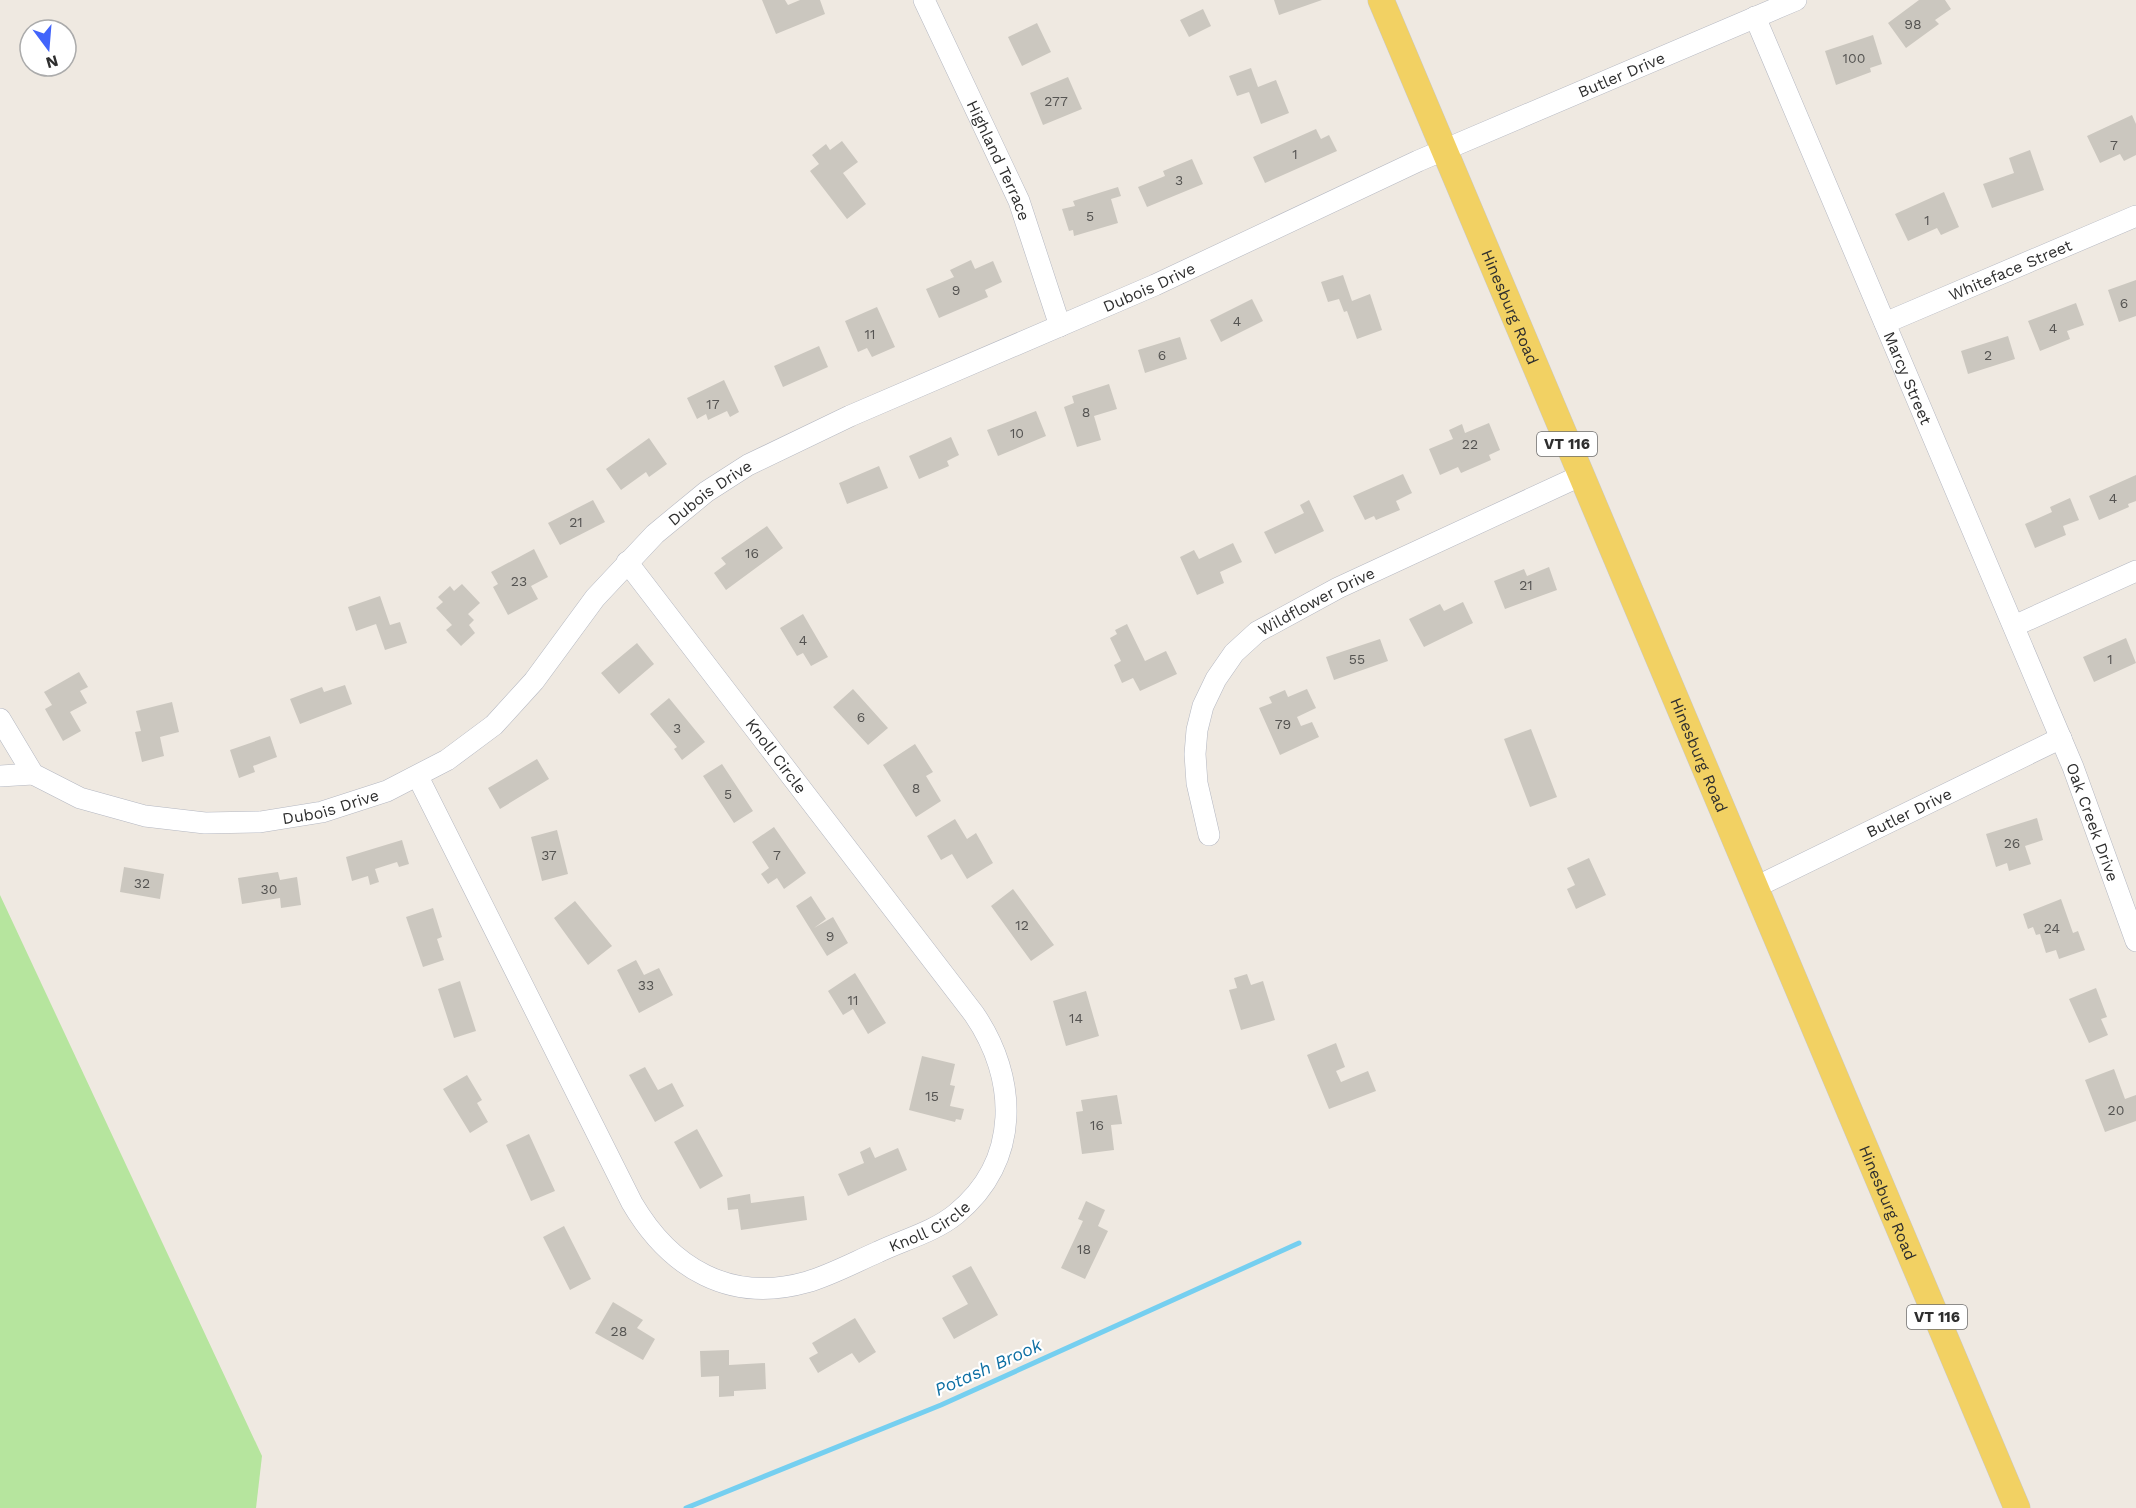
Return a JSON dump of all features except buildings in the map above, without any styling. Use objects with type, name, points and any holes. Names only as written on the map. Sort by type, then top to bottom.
[{"type":"main road","name":"Hinesburg Road","points":[[1381,0],[2017,1508]]},
{"type":"street","name":"Highland Terrace","points":[[924,0],[1019,201],[1060,326]]},
{"type":"street","name":"Butler Drive","points":[[1445,151],[1796,0]]},
{"type":"street","name":"Marcy Street","points":[[1755,17],[2061,738]]},
{"type":"street","name":"Dubois Drive","points":[[33,774],[80,798],[113,809],[175,820],[232,824],[292,818],[322,812],[355,803],[418,777],[473,742],[514,706],[595,598],[627,562],[681,510],[767,455],[1060,326],[1445,151]]},
{"type":"street","name":"Whiteface Street","points":[[1885,323],[2136,216]]},
{"type":"street","name":"Wildflower Drive","points":[[1209,835],[1197,783],[1195,754],[1197,730],[1203,706],[1216,678],[1234,652],[1257,632],[1338,588],[1580,476]]},
{"type":"street","name":"Knoll Circle","points":[[418,777],[632,1203],[654,1238],[675,1257],[706,1276],[727,1283],[768,1288],[795,1285],[822,1276],[933,1227],[964,1205],[990,1170],[1005,1131],[1005,1085],[990,1041],[974,1014],[627,562]]},
{"type":"street","points":[[2014,626],[2136,571]]},
{"type":"street","points":[[0,719],[33,774],[0,776]]},
{"type":"street","name":"Butler Drive","points":[[1756,887],[2061,738]]},
{"type":"street","name":"Oak Creek Drive","points":[[2061,738],[2088,804],[2136,941]]},
{"type":"green space","points":[[0,895],[262,1456],[256,1508],[0,1508]]},
{"type":"waterway","name":"Potash Brook","points":[[686,1508],[941,1405],[1299,1243]]}]
